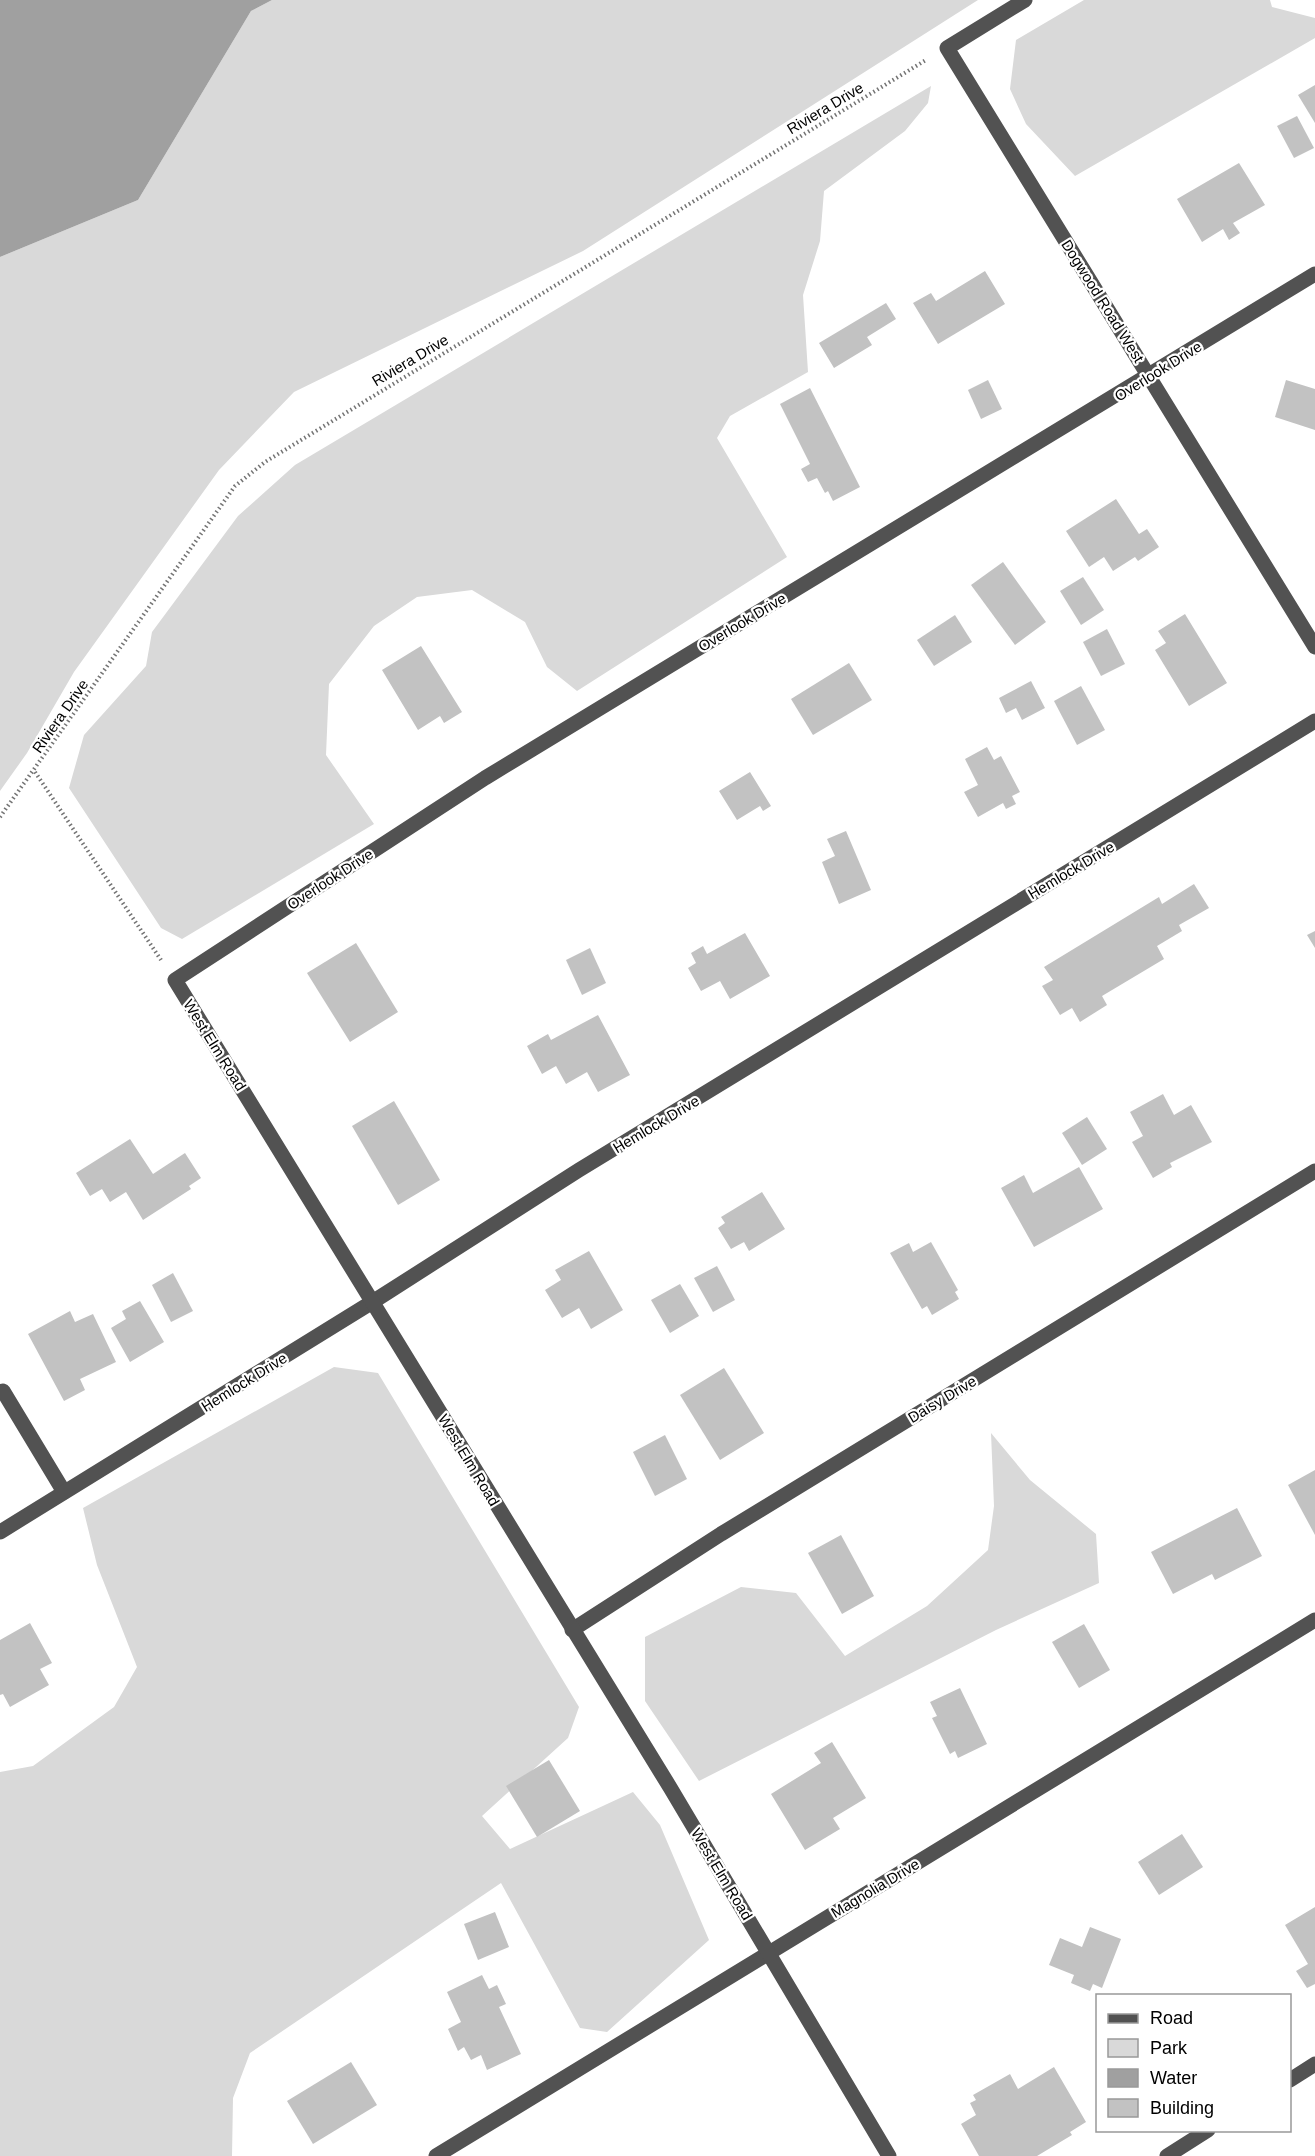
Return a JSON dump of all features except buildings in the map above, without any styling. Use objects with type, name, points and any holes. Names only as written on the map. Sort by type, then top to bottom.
[{"type":"street","points":[[947,48],[1025,0]]},
{"type":"street","name":"Dogwood Road West","points":[[947,48],[1315,647]]},
{"type":"street","name":"Overlook Drive","points":[[175,980],[485,778],[1315,274]]},
{"type":"street","name":"Hemlock Drive","points":[[0,1532],[374,1302],[589,1164],[1315,721]]},
{"type":"street","name":"West Elm Road","points":[[175,980],[374,1302],[769,1952],[889,2156]]},
{"type":"street","name":"Daisy Drive","points":[[572,1630],[721,1534],[1315,1171]]},
{"type":"street","points":[[3,1391],[64,1492]]},
{"type":"street","name":"Magnolia Drive","points":[[436,2156],[1315,1620]]},
{"type":"street","points":[[1291,2079],[1315,2064]]},
{"type":"street","points":[[1167,2156],[1205,2132]]},
{"type":"path","name":"Riviera Drive","points":[[0,818],[35,772],[235,486],[265,462],[947,48]]},
{"type":"path","points":[[35,772],[175,980]]},
{"type":"green space","points":[[272,0],[978,0],[583,251],[294,392],[219,470],[74,672],[27,753],[0,791],[0,257],[138,200],[251,11]]},
{"type":"green space","points":[[1084,0],[1270,0],[1272,7],[1315,18],[1315,38],[1075,176],[1026,124],[1010,89],[1016,40]]},
{"type":"green space","points":[[931,86],[928,103],[905,131],[824,191],[820,241],[803,295],[808,372],[730,416],[717,438],[787,557],[577,691],[547,667],[525,622],[472,590],[417,597],[374,626],[329,684],[326,755],[374,824],[182,939],[161,928],[69,788],[84,735],[146,666],[152,632],[238,516],[295,465]]},
{"type":"green space","points":[[334,1367],[378,1373],[579,1707],[568,1738],[482,1816],[510,1849],[633,1792],[660,1825],[709,1940],[607,2032],[580,2028],[501,1883],[250,2053],[233,2098],[232,2156],[0,2156],[0,1772],[33,1766],[114,1707],[137,1667],[97,1565],[83,1508]]},
{"type":"green space","points":[[991,1433],[1030,1480],[1096,1534],[1099,1583],[996,1630],[699,1781],[645,1701],[645,1637],[741,1587],[796,1593],[845,1656],[927,1606],[988,1550],[994,1506]]},
{"type":"water","points":[[0,0],[272,0],[251,11],[138,200],[0,257]]}]
